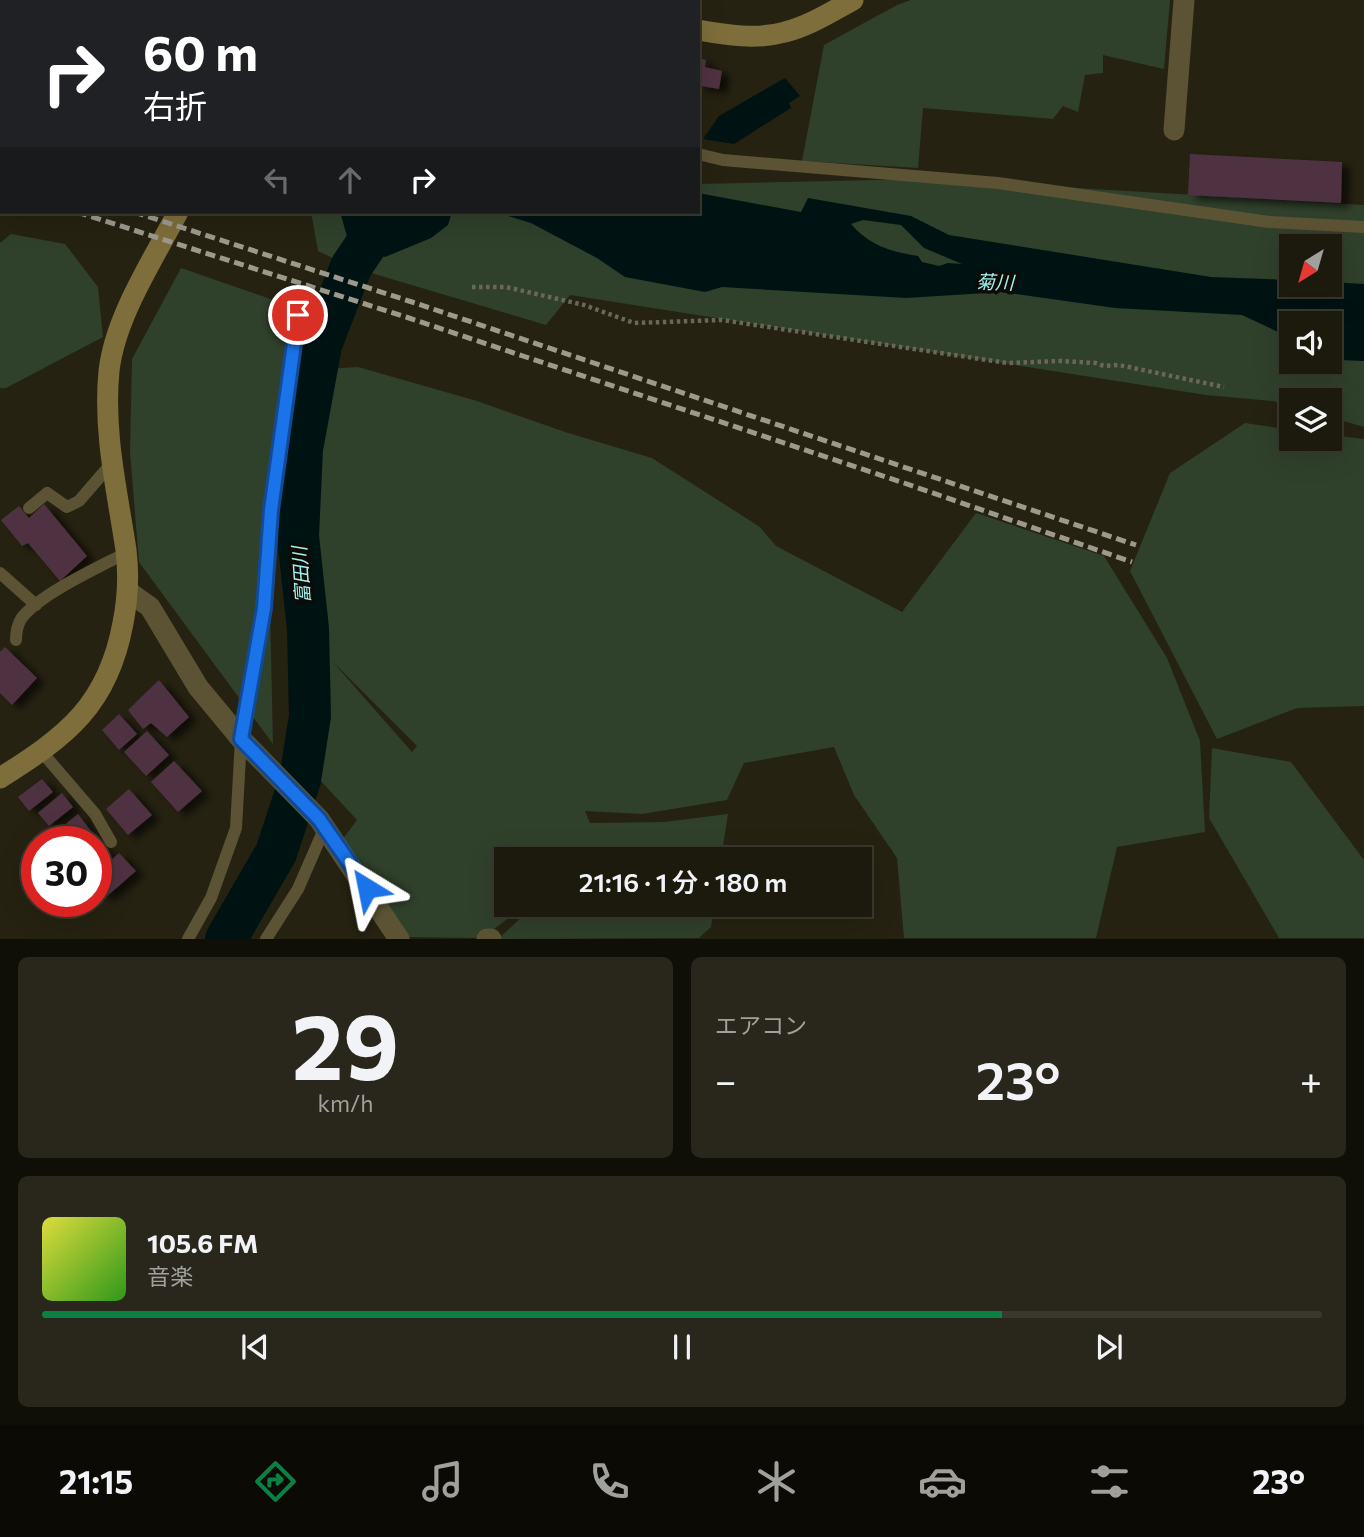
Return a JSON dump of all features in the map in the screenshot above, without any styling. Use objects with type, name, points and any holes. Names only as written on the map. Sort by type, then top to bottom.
[{"type":"street","points":[[700,30],[735,37],[783,33],[815,21],[853,0]]},
{"type":"street","points":[[1174,130],[1184,0]]},
{"type":"street","points":[[0,778],[60,738],[82,716],[104,687],[118,652],[129,592],[126,553],[111,464],[109,369],[121,323],[177,214]]},
{"type":"street","points":[[129,592],[150,607],[198,687],[241,739],[322,823],[399,939]]},
{"type":"lane","points":[[700,154],[723,160],[998,183],[1269,222],[1364,227]]},
{"type":"lane","points":[[188,939],[211,898],[236,828],[241,739],[264,608],[270,520],[298,315]]},
{"type":"lane","points":[[29,509],[47,493],[67,507],[79,501],[111,464]]},
{"type":"lane","points":[[16,640],[16,629],[22,618],[36,605],[77,578],[126,553]]},
{"type":"lane","points":[[0,573],[36,605]]},
{"type":"lane","points":[[41,751],[95,814],[102,826]]},
{"type":"lane","points":[[266,939],[298,889],[322,823]]},
{"type":"path","points":[[472,287],[506,287],[584,305],[634,323],[722,320],[1007,363],[1061,361],[1119,366],[1224,387]]},
{"type":"green space","points":[[911,0],[1170,0],[1164,69],[1103,55],[1103,73],[1085,75],[1078,112],[1063,106],[1053,119],[923,108],[918,168],[802,161],[824,45]]},
{"type":"green space","points":[[923,179],[1364,205],[1364,427],[1342,421],[1342,388],[1279,388],[1279,403],[1206,395],[570,295],[546,325],[351,267],[318,251],[311,214],[700,214],[700,184]]},
{"type":"green space","points":[[11,234],[65,244],[98,287],[103,337],[6,388],[0,388],[0,243]]},
{"type":"green space","points":[[181,268],[314,314],[285,394],[268,517],[273,744],[139,562],[130,452],[132,359]]},
{"type":"green space","points":[[358,367],[477,401],[565,432],[652,458],[760,527],[776,546],[902,612],[976,513],[1104,556],[1167,658],[1200,741],[1205,832],[1117,847],[1096,938],[904,938],[897,858],[854,795],[834,747],[744,763],[727,800],[642,814],[585,811],[590,823],[664,822],[728,814],[723,847],[494,847],[494,917],[510,917],[477,938],[408,937],[342,840],[357,820],[319,779],[321,649],[304,597],[310,513],[302,449],[326,369]],"holes":[[[332,661],[417,746],[412,752]]]},
{"type":"green space","points":[[1245,423],[1279,428],[1279,451],[1342,451],[1342,436],[1364,439],[1364,706],[1297,708],[1217,739],[1130,571],[1170,473]]},
{"type":"green space","points":[[1212,748],[1291,762],[1364,860],[1364,938],[1279,938],[1209,818]]},
{"type":"green space","points":[[522,917],[712,917],[711,927],[699,938],[498,939]]},
{"type":"water","points":[[785,78],[800,96],[789,103],[791,108],[734,144],[703,139],[719,116]]},
{"type":"water","name":"菊川","points":[[700,193],[801,212],[808,198],[911,216],[949,235],[1211,277],[1279,280],[1279,298],[1342,298],[1342,283],[1364,284],[1364,361],[1342,360],[1342,311],[1279,311],[1279,332],[1242,315],[1115,308],[1002,292],[906,298],[722,287],[705,292],[625,277],[597,258],[531,223],[502,214],[700,214]],"holes":[[[863,220],[901,225],[924,248],[962,264],[948,263],[939,266],[922,262],[918,256],[890,250],[873,242],[851,224]]]},
{"type":"water","points":[[341,214],[451,214],[448,225],[431,238],[385,257],[349,243]]},
{"type":"building","points":[[700,58],[706,60],[705,67],[722,71],[719,89],[700,88]]},
{"type":"building","points":[[1190,154],[1342,162],[1341,203],[1188,195]]},
{"type":"building","points":[[44,504],[87,556],[60,581],[28,543],[22,546],[1,520],[19,506],[29,518]]},
{"type":"building","points":[[5,647],[37,678],[12,705],[0,693],[0,652]]},
{"type":"building","points":[[159,680],[189,717],[167,737],[151,723],[143,729],[128,710]]},
{"type":"building","points":[[119,714],[137,734],[119,750],[102,730]]},
{"type":"building","points":[[147,731],[169,755],[146,776],[124,752]]},
{"type":"building","points":[[174,761],[202,791],[178,812],[151,782]]},
{"type":"building","points":[[42,779],[53,792],[29,811],[18,797]]},
{"type":"building","points":[[129,789],[152,815],[128,835],[106,809]]},
{"type":"building","points":[[62,793],[73,807],[49,826],[38,813]]},
{"type":"building","points":[[78,814],[87,826],[63,826]]},
{"type":"building","points":[[119,853],[136,871],[112,892],[112,859]]},
{"type":"waterway","name":"富田川","points":[[226,939],[276,853],[300,780],[310,716],[308,629],[298,536],[302,449],[321,345],[351,267],[387,214]]},
{"type":"railway","points":[[83,214],[409,318],[1132,562]]},
{"type":"railway","points":[[140,214],[412,302],[1136,545]]},
{"type":"route","points":[[298,315],[268,533],[264,608],[241,739],[319,819],[367,888]]}]
